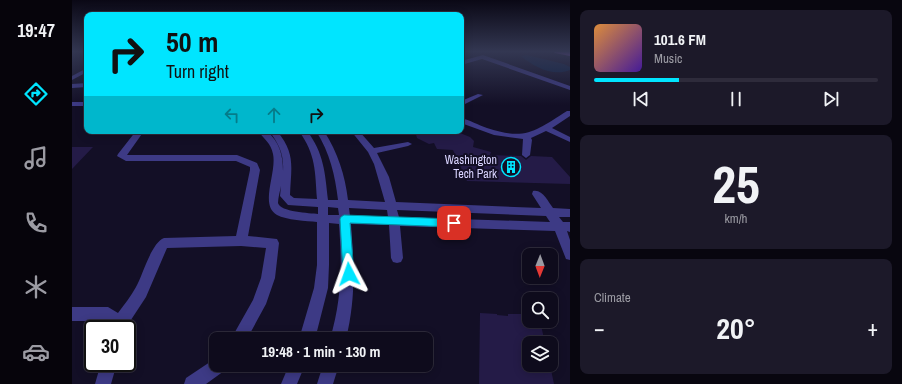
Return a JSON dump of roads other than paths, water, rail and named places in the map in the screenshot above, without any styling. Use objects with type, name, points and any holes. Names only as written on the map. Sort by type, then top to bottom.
[{"type":"street","points":[[518,69],[570,88]]},
{"type":"street","points":[[72,78],[84,72]]},
{"type":"street","points":[[72,86],[84,86]]},
{"type":"street","points":[[72,91],[84,91]]},
{"type":"street","points":[[464,103],[480,95]]},
{"type":"street","points":[[72,104],[84,104]]},
{"type":"street","points":[[464,122],[477,128],[505,135],[526,136],[534,135],[570,113]]},
{"type":"street","points":[[546,128],[570,140]]},
{"type":"street","points":[[138,134],[121,156],[126,158],[238,158],[254,164],[256,170],[241,241]]},
{"type":"street","points":[[265,134],[270,138],[279,154],[273,202],[274,208],[282,213],[322,219],[564,226]]},
{"type":"street","points":[[275,134],[282,143],[288,156],[285,196],[292,202],[570,213]]},
{"type":"street","points":[[305,134],[312,144],[319,161],[323,204],[323,265],[321,288],[310,332]]},
{"type":"street","points":[[322,134],[335,155],[341,178],[344,204],[349,274],[347,301],[340,332]]},
{"type":"street","points":[[358,134],[372,151],[384,176],[392,206],[397,258]]},
{"type":"street","points":[[526,136],[528,140],[526,155]]},
{"type":"street","points":[[372,151],[408,144]]},
{"type":"street","points":[[537,194],[550,212],[564,226],[570,255]]},
{"type":"street","points":[[123,320],[141,292],[159,250],[164,243],[241,241],[272,242],[268,278],[261,298],[243,332]]},
{"type":"street","points":[[72,314],[108,314],[114,320]]},
{"type":"street","points":[[102,384],[106,372]]},
{"type":"street","points":[[192,384],[209,372]]},
{"type":"street","points":[[289,384],[295,372]]},
{"type":"street","points":[[325,384],[329,372]]},
{"type":"water","points":[[542,69],[570,69],[564,72],[550,72]]},
{"type":"place","name":"Washington Tech Park","points":[[511,167]]}]
